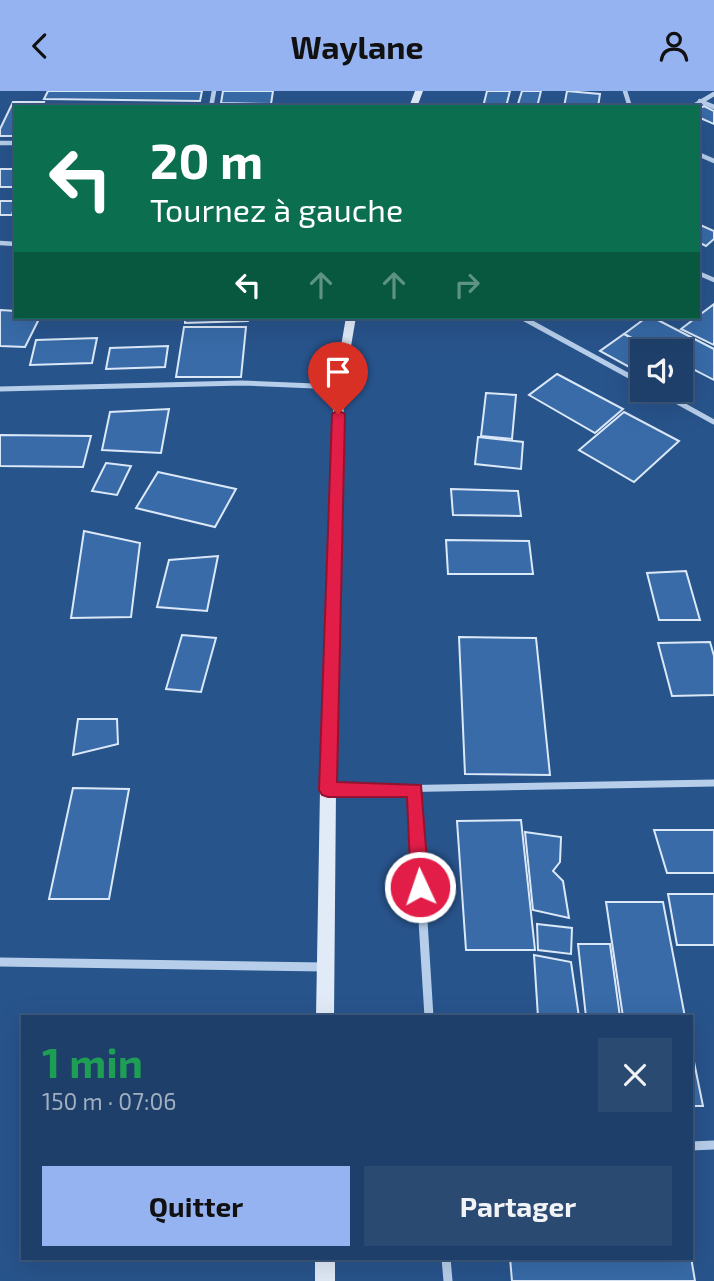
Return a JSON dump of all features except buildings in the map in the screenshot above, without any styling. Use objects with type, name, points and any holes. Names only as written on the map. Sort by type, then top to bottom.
[{"type":"street","points":[[695,105],[714,94]]},
{"type":"street","points":[[700,101],[714,107]]},
{"type":"street","points":[[325,1015],[339,387],[351,319]]},
{"type":"street","points":[[525,319],[630,376]]},
{"type":"street","points":[[0,389],[242,383],[339,387]]},
{"type":"street","points":[[678,402],[714,422]]},
{"type":"street","points":[[328,790],[714,783]]},
{"type":"street","points":[[415,790],[429,1015]]},
{"type":"street","points":[[0,962],[325,967]]},
{"type":"street","points":[[693,1146],[714,1145]]},
{"type":"street","points":[[325,1260],[325,1281]]},
{"type":"street","points":[[446,1260],[448,1281]]},
{"type":"route","points":[[338,414],[328,790],[415,790],[420,887]]}]
